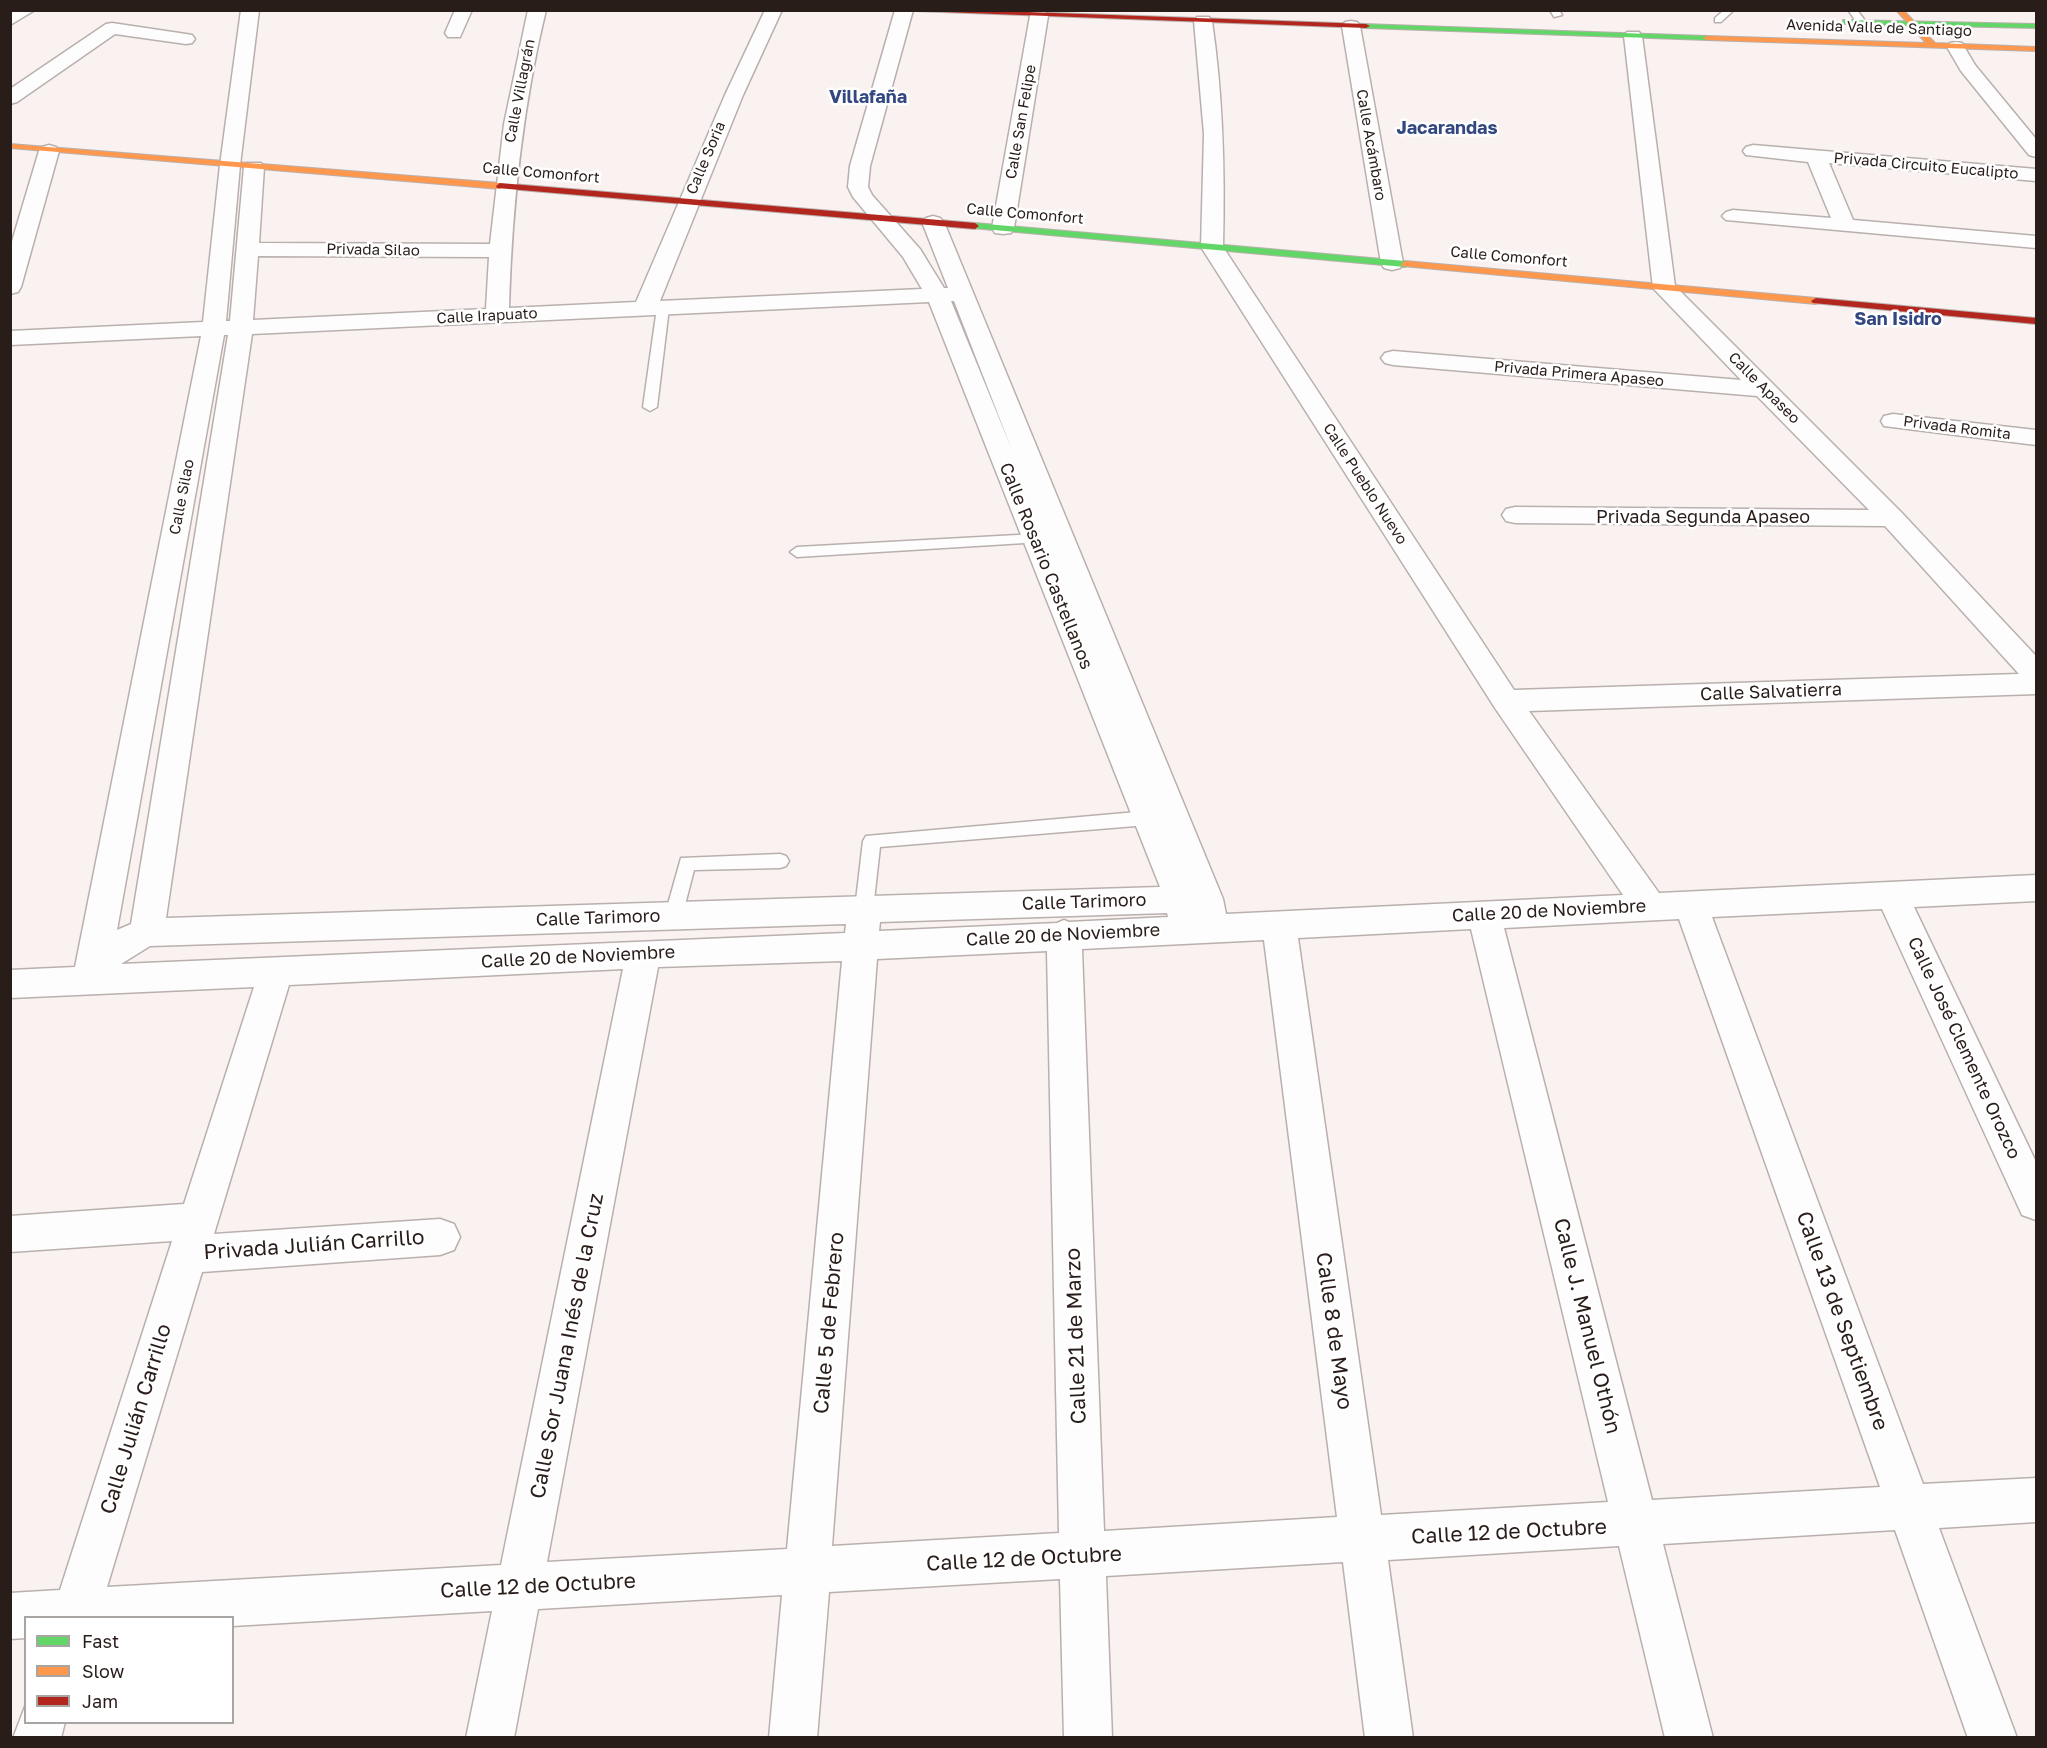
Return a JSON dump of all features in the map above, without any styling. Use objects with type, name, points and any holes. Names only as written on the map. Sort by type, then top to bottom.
[{"type":"street","points":[[10,20],[27,10]]},
{"type":"street","name":"Calle Silao","points":[[147,932],[241,328],[247,249],[242,166],[250,10]]},
{"type":"street","points":[[454,33],[464,10]]},
{"type":"street","name":"Calle Villagrán","points":[[497,316],[504,187],[513,116],[537,10]]},
{"type":"street","name":"Calle Soria","points":[[654,309],[688,201],[774,10]]},
{"type":"street","name":"Avenida Valle de Santiago","points":[[892,10],[2037,49]]},
{"type":"street","points":[[1899,10],[1933,46],[1967,67]]},
{"type":"street","points":[[1925,10],[1956,47],[1967,67],[2037,151]]},
{"type":"street","name":"Calle Rosario Castellanos","points":[[904,11],[857,176],[863,197],[950,295],[1197,914]]},
{"type":"street","name":"Calle San Felipe","points":[[1003,228],[1039,16]]},
{"type":"street","points":[[1712,20],[1741,21]]},
{"type":"street","points":[[1203,21],[1215,122],[1212,247]]},
{"type":"street","name":"Avenida Valle de Santiago","points":[[1835,22],[1935,22],[2037,26]]},
{"type":"street","name":"Calle Acámbaro","points":[[1351,26],[1392,263]]},
{"type":"street","points":[[10,98],[112,28],[186,39]]},
{"type":"street","points":[[1633,36],[1664,288]]},
{"type":"street","name":"Calle Comonfort","points":[[10,146],[49,151],[879,217],[2037,321]]},
{"type":"street","points":[[10,287],[49,151]]},
{"type":"street","name":"Privada Circuito Eucalipto","points":[[1753,151],[2037,175]]},
{"type":"street","name":"Privada Circuito Eucalipto","points":[[1816,156],[1845,226]]},
{"type":"street","name":"Calle Silao","points":[[90,980],[214,329],[242,166]]},
{"type":"street","points":[[1733,216],[2037,242]]},
{"type":"street","name":"Calle Rosario Castellanos","points":[[933,222],[950,295],[1036,539],[1148,818],[1197,914]]},
{"type":"street","name":"Calle Pueblo Nuevo","points":[[1212,247],[1506,701],[1650,907]]},
{"type":"street","name":"Privada Silao","points":[[247,249],[499,251]]},
{"type":"street","name":"Calle Apaseo","points":[[1664,288],[1892,518],[2037,674]]},
{"type":"street","name":"Calle Irapuato","points":[[10,338],[950,295]]},
{"type":"street","name":"Privada Primera Apaseo","points":[[1393,358],[1765,389]]},
{"type":"street","name":"Privada Romita","points":[[1893,421],[2028,437],[2037,461]]},
{"type":"street","name":"Privada Segunda Apaseo","points":[[1515,515],[1892,518]]},
{"type":"street","name":"Calle Salvatierra","points":[[1506,701],[2037,684]]},
{"type":"street","name":"Calle 20 de Noviembre","points":[[90,980],[643,954],[863,928],[1064,934],[1197,914],[1279,924],[2037,888]]},
{"type":"street","name":"Calle José Clemente Orozco","points":[[1892,895],[2037,1202]]},
{"type":"street","name":"Calle 13 de Septiembre","points":[[1691,904],[1993,1737]]},
{"type":"street","name":"Calle Tarimoro","points":[[90,980],[105,956],[132,938],[147,932],[674,915],[863,928],[1197,914]]},
{"type":"street","name":"Calle J. Manuel Othón","points":[[1484,915],[1689,1737]]},
{"type":"street","name":"Calle 8 de Mayo","points":[[1279,924],[1389,1737]]},
{"type":"street","name":"Calle 5 de Febrero","points":[[793,1737],[863,928]]},
{"type":"street","name":"Calle 21 de Marzo","points":[[1064,934],[1088,1737]]},
{"type":"street","name":"Calle Sor Juana Inés de la Cruz","points":[[490,1737],[643,954]]},
{"type":"street","name":"Calle Julián Carrillo","points":[[75,1615],[276,972]]},
{"type":"street","points":[[10,984],[90,980]]},
{"type":"street","points":[[10,1234],[193,1238]]},
{"type":"street","name":"Privada Julián Carrillo","points":[[193,1238],[440,1237]]},
{"type":"street","name":"Calle 12 de Octubre","points":[[10,1616],[75,1615],[519,1587],[1636,1525],[2037,1500]]},
{"type":"lane","points":[[1712,20],[1730,10]]},
{"type":"lane","points":[[1852,10],[1861,22]]},
{"type":"lane","points":[[650,407],[654,309]]},
{"type":"lane","points":[[797,552],[1036,539]]},
{"type":"lane","points":[[863,928],[872,841],[1148,818]]},
{"type":"lane","points":[[674,915],[687,862],[780,861]]},
{"type":"traffic: fast","points":[[1846,22],[2036,26]]},
{"type":"traffic: fast","points":[[1366,26],[1707,38]]},
{"type":"traffic: fast","points":[[975,226],[1405,264]]},
{"type":"traffic: slow","points":[[1899,10],[1933,46]]},
{"type":"traffic: slow","points":[[1707,38],[2036,49]]},
{"type":"traffic: slow","points":[[10,146],[500,186]]},
{"type":"traffic: slow","points":[[1405,264],[1816,301]]},
{"type":"traffic: jam","points":[[892,10],[1366,26]]},
{"type":"traffic: jam","points":[[500,186],[975,226]]},
{"type":"traffic: jam","points":[[1816,301],[2036,321]]},
{"type":"district","name":"Villafaña","points":[[868,97]]},
{"type":"district","name":"Jacarandas","points":[[1447,128]]},
{"type":"district","name":"San Isidro","points":[[1898,319]]}]
